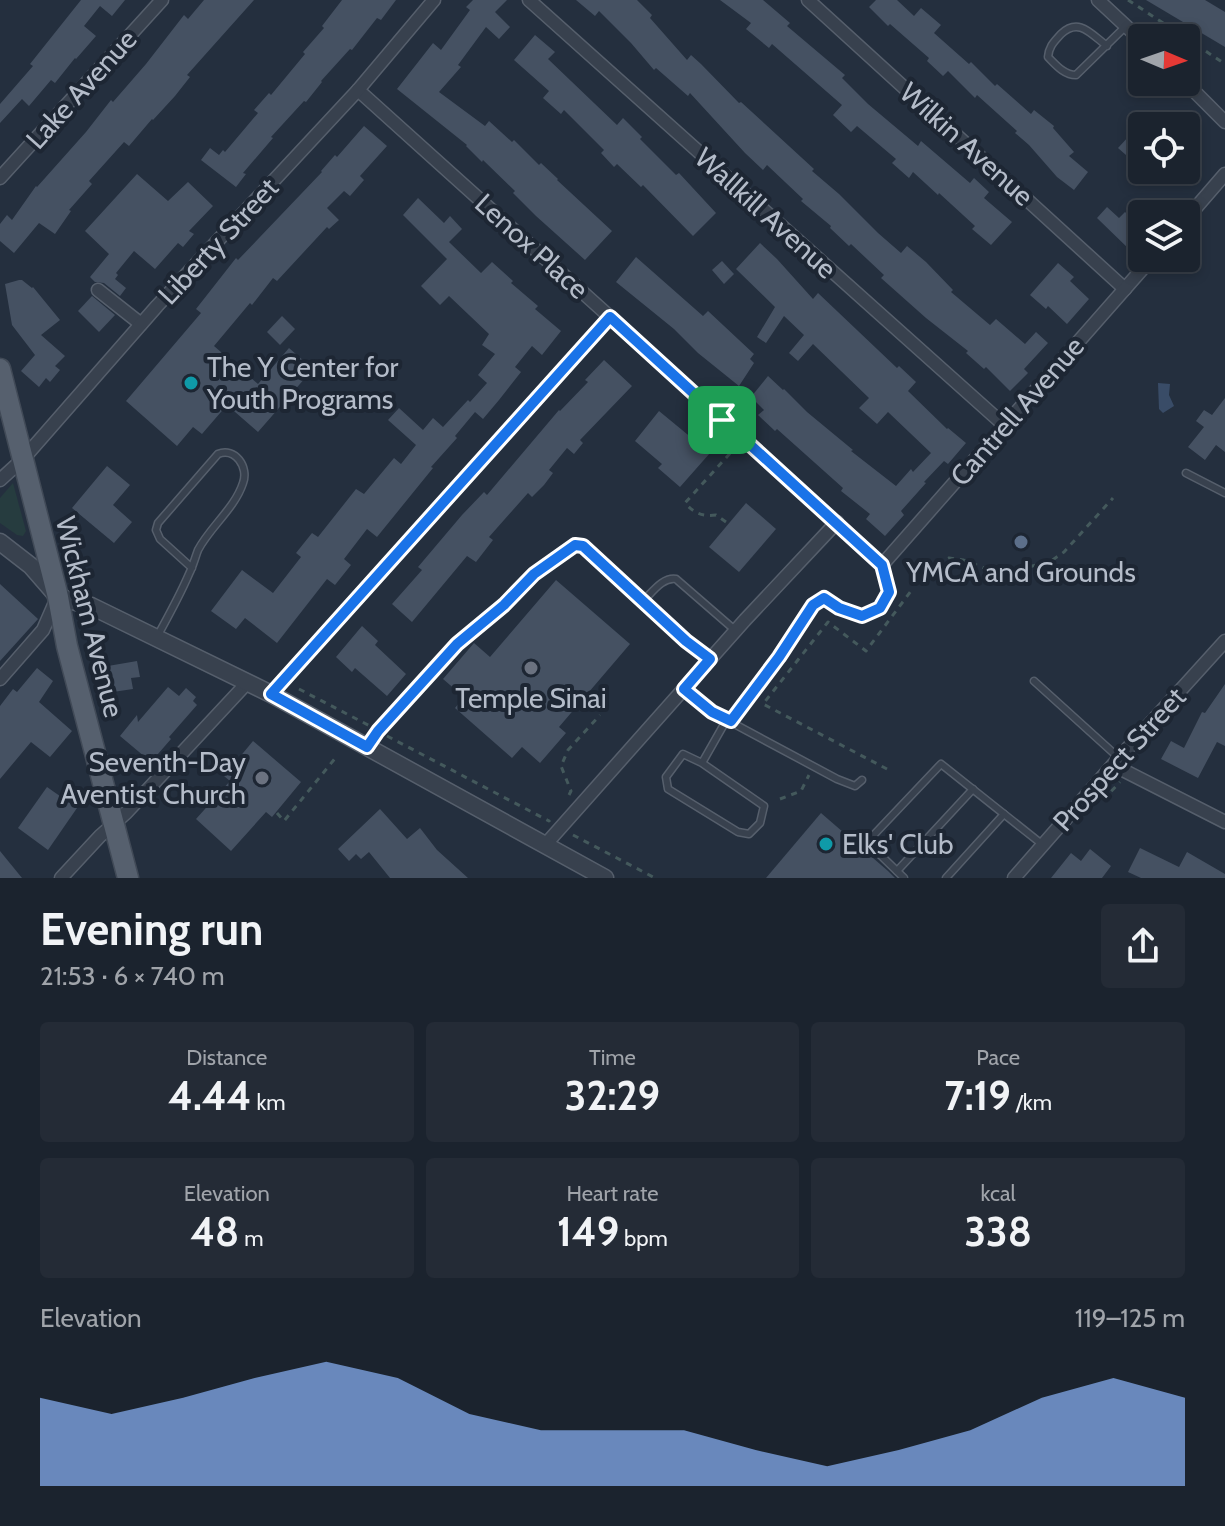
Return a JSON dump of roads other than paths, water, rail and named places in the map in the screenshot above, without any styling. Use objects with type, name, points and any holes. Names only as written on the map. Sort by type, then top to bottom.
[{"type":"main road","name":"Wickham Avenue","points":[[0,369],[58,597],[67,646],[128,878]]},
{"type":"street","name":"Lake Avenue","points":[[0,178],[162,0]]},
{"type":"street","name":"Liberty Street","points":[[0,480],[23,459],[141,324],[358,90],[434,0]]},
{"type":"street","name":"Wallkill Avenue","points":[[529,0],[1004,425]]},
{"type":"street","name":"Wilkin Avenue","points":[[808,0],[1125,289]]},
{"type":"street","points":[[1098,0],[1126,26]]},
{"type":"street","name":"Lenox Place","points":[[358,90],[882,565]]},
{"type":"street","points":[[1199,96],[1225,122]]},
{"type":"street","points":[[1200,203],[1225,174]]},
{"type":"street","name":"Cantrell Avenue","points":[[882,565],[1140,272]]},
{"type":"street","points":[[98,290],[141,324]]},
{"type":"street","points":[[271,694],[610,317]]},
{"type":"street","points":[[546,844],[837,522]]},
{"type":"street","points":[[0,542],[31,566],[58,597],[91,606],[271,694],[546,844],[598,877]]},
{"type":"street","points":[[0,679],[43,630],[58,597]]},
{"type":"street","name":"Prospect Street","points":[[1014,878],[1225,641]]},
{"type":"street","points":[[61,878],[247,683]]},
{"type":"street","points":[[1116,762],[1225,822]]},
{"type":"lane","points":[[1107,46],[1076,25],[1069,27],[1049,46],[1048,57],[1069,75],[1076,75],[1107,46],[1126,26]]},
{"type":"lane","points":[[157,639],[192,568],[199,549],[245,479],[242,464],[232,453],[224,451],[218,454],[158,523],[156,530],[160,539],[192,568]]},
{"type":"lane","points":[[1186,473],[1225,493]]},
{"type":"lane","points":[[367,747],[457,644],[504,605],[534,574],[575,545],[583,546],[642,602],[710,659]]},
{"type":"lane","points":[[702,763],[729,720],[779,657],[813,605],[824,598],[839,608],[862,616],[880,608],[889,592],[882,565]]},
{"type":"lane","points":[[642,602],[665,580],[676,579],[736,631]]},
{"type":"lane","points":[[1034,681],[1116,762]]},
{"type":"lane","points":[[684,689],[712,712],[837,779],[855,786],[862,780]]},
{"type":"lane","points":[[683,754],[702,763],[764,806],[760,823],[749,834],[738,832],[668,789],[666,777],[683,754]]},
{"type":"lane","points":[[904,878],[867,842],[941,764],[1043,845]]},
{"type":"lane","points":[[897,871],[973,789]]},
{"type":"lane","points":[[946,878],[1004,814]]},
{"type":"water","points":[[1158,383],[1170,384],[1169,395],[1174,406],[1163,413],[1159,409]]},
{"type":"place","name":"The Y Center for Youth Programs","points":[[191,383]]},
{"type":"place","name":"YMCA and Grounds","points":[[1021,542]]},
{"type":"place","name":"Temple Sinai","points":[[531,668]]},
{"type":"place","name":"Seventh-Day Aventist Church","points":[[262,778]]},
{"type":"place","name":"Elks' Club","points":[[826,844]]}]
